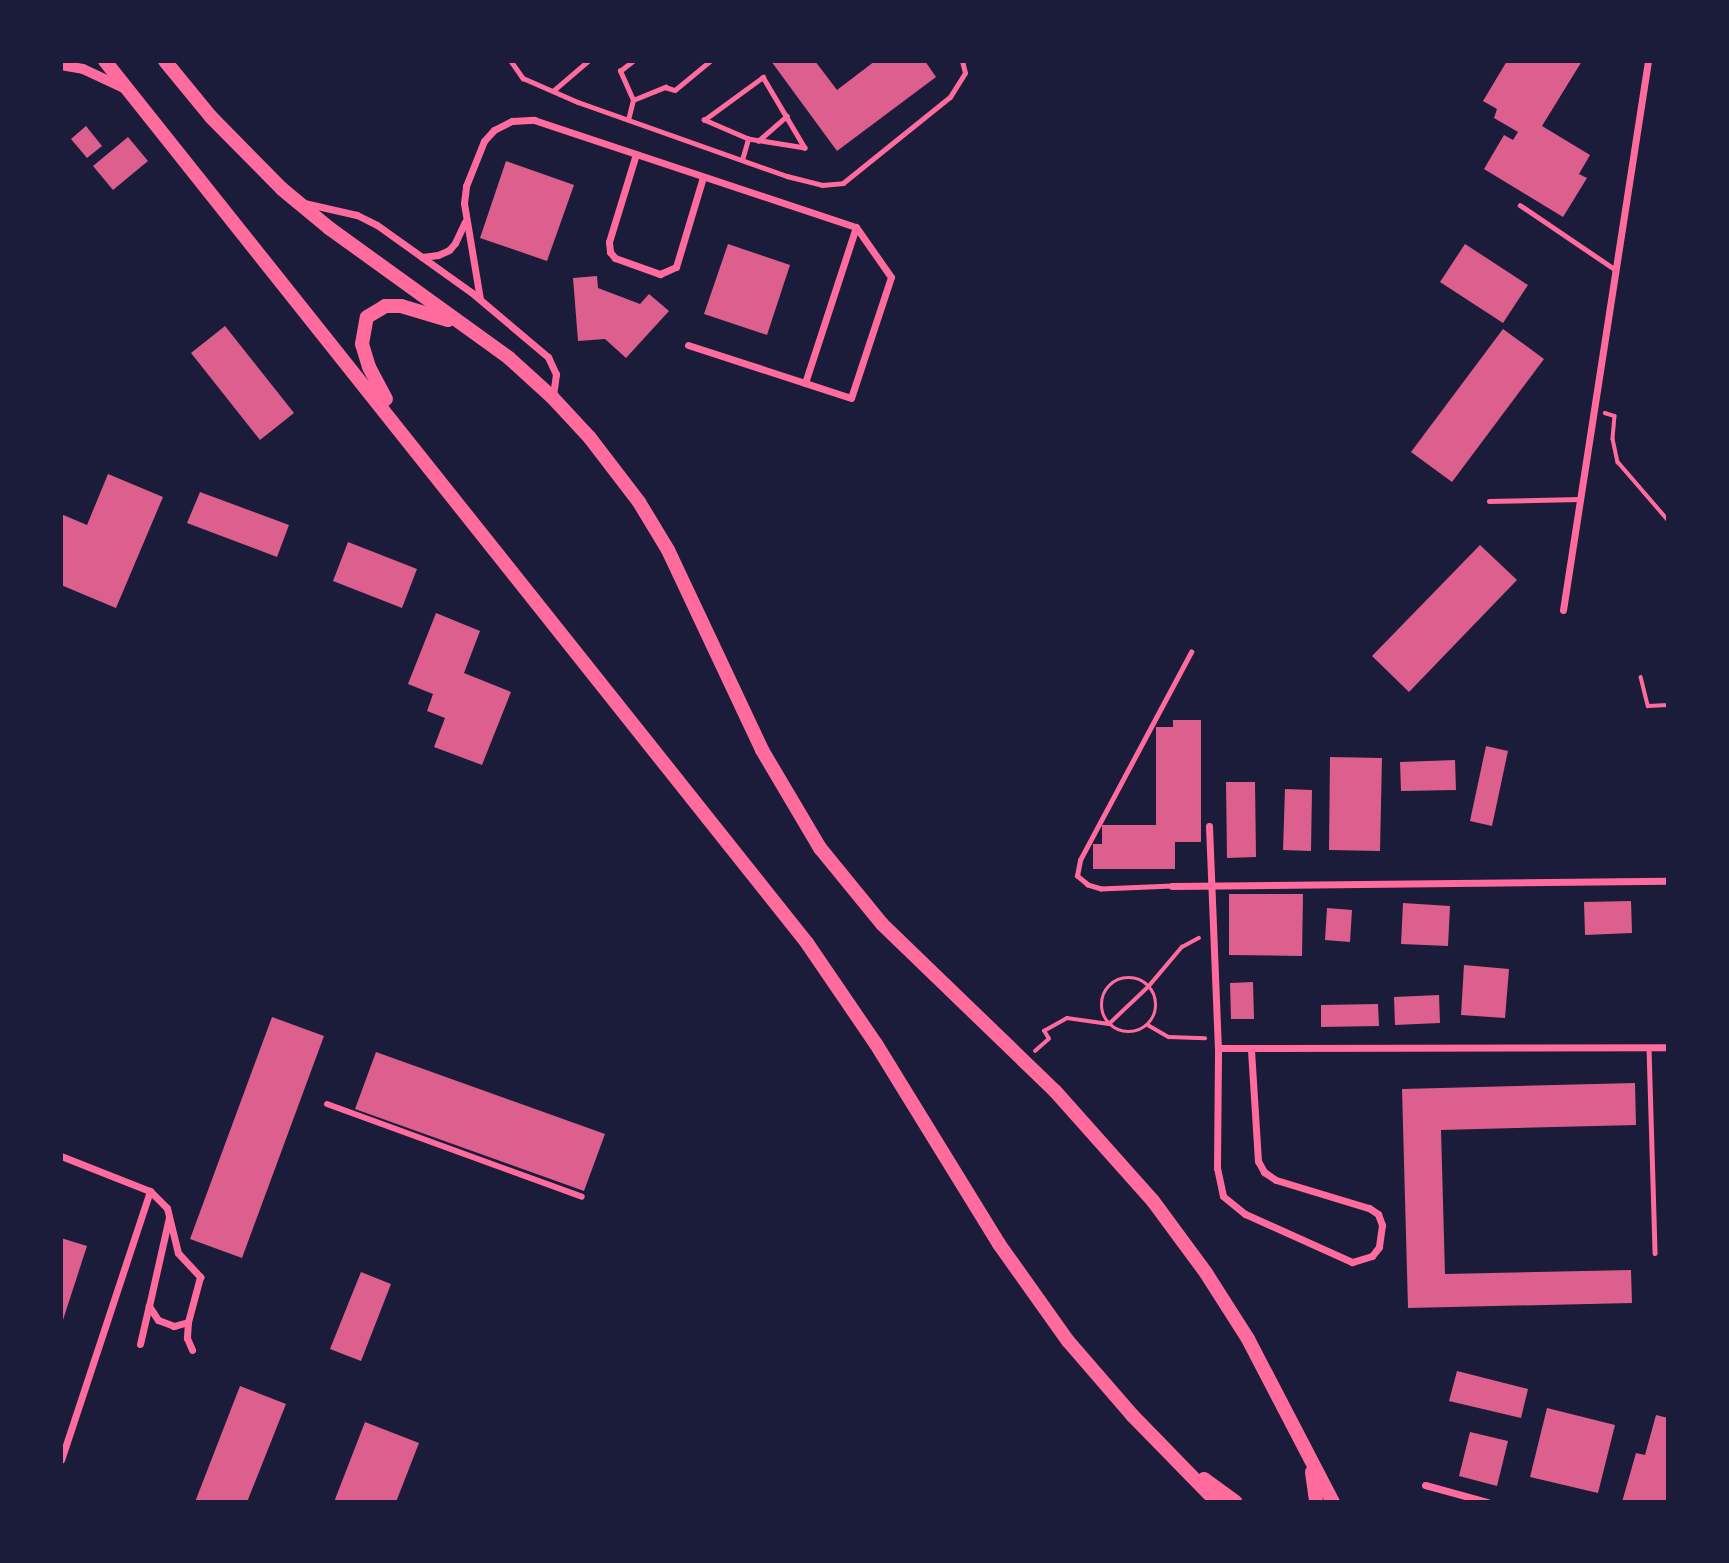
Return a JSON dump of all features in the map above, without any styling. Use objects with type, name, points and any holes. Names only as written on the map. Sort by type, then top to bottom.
[{"type":"main road","points":[[105,61],[807,943],[855,1012],[981,1216],[1043,1308],[1092,1372],[1217,1502]]},
{"type":"main road","points":[[164,61],[211,117],[296,201],[492,345],[552,397],[618,473],[648,516],[683,580],[771,766],[820,848],[895,937],[1024,1060],[1104,1142],[1161,1211],[1222,1298],[1278,1394],[1333,1502]]},
{"type":"main road","points":[[429,465],[369,367],[362,344],[367,317],[385,306],[413,307],[449,321],[492,345]]},
{"type":"main road","points":[[1278,1394],[1314,1478],[1316,1502]]},
{"type":"main road","points":[[1168,1454],[1236,1502]]},
{"type":"street","points":[[1563,610],[1648,61]]},
{"type":"street","points":[[61,65],[83,69],[129,91]]},
{"type":"street","points":[[480,299],[466,218],[466,186],[484,141],[494,130],[513,121],[534,120],[856,227],[891,277],[851,398],[688,345]]},
{"type":"street","points":[[636,155],[609,242],[615,258],[660,274],[676,267],[703,177]]},
{"type":"street","points":[[296,201],[357,215],[377,225],[480,299],[529,339],[553,364],[556,385],[552,397]]},
{"type":"street","points":[[422,257],[439,255],[449,250],[461,232],[466,218]]},
{"type":"street","points":[[805,383],[856,227]]},
{"type":"street","points":[[1209,826],[1218,1038],[1217,1168],[1223,1196],[1245,1213],[1342,1260],[1363,1261],[1372,1256],[1382,1237],[1378,1214],[1369,1208],[1276,1180],[1259,1166],[1251,1050]]},
{"type":"street","points":[[1172,886],[1668,881]]},
{"type":"street","points":[[1218,1048],[1668,1047]]},
{"type":"street","points":[[327,1104],[582,1197]]},
{"type":"street","points":[[61,1156],[150,1191],[165,1204],[178,1253],[200,1277],[188,1322],[187,1338],[192,1350]]},
{"type":"street","points":[[61,1460],[150,1191]]},
{"type":"street","points":[[140,1345],[169,1217]]},
{"type":"street","points":[[149,1306],[162,1323],[174,1326],[188,1322]]},
{"type":"street","points":[[1425,1485],[1487,1502]]},
{"type":"lane","points":[[511,61],[523,78],[553,91],[798,180],[822,184],[842,183],[950,97],[965,73],[962,61]]},
{"type":"lane","points":[[553,91],[588,61]]},
{"type":"lane","points":[[628,120],[633,100],[620,71],[632,61]]},
{"type":"lane","points":[[633,100],[665,87],[675,90],[710,61]]},
{"type":"lane","points":[[763,77],[805,148],[748,139],[704,120],[763,77]]},
{"type":"lane","points":[[758,141],[786,116]]},
{"type":"lane","points":[[742,160],[748,139]]},
{"type":"lane","points":[[1520,205],[1616,271]]},
{"type":"lane","points":[[1489,501],[1581,499]]},
{"type":"lane","points":[[1172,886],[1101,888],[1088,885],[1077,876],[1080,860],[1191,652]]},
{"type":"lane","points":[[1650,1048],[1655,1253]]},
{"type":"path","points":[[1595,411],[1615,416],[1613,439],[1618,462],[1668,520]]},
{"type":"path","points":[[1641,677],[1648,706],[1668,705]]},
{"type":"path","points":[[1109,1024],[1149,986],[1182,947],[1214,931]]},
{"type":"path","points":[[1132,978],[1149,986],[1156,1001],[1156,1010],[1148,1025],[1133,1032],[1116,1030],[1109,1024],[1104,1017],[1102,998],[1113,982],[1132,978]]},
{"type":"path","points":[[1024,1060],[1049,1039],[1044,1031],[1067,1018],[1109,1024]]},
{"type":"path","points":[[1148,1025],[1169,1037],[1218,1038]]},
{"type":"building","points":[[771,61],[815,61],[837,90],[875,61],[925,61],[936,77],[837,151]]},
{"type":"building","points":[[1507,61],[1582,61],[1542,126],[1590,155],[1579,174],[1587,178],[1563,217],[1484,169],[1504,135],[1513,140],[1518,132],[1494,118],[1497,109],[1483,101]]},
{"type":"building","points":[[86,126],[102,146],[87,158],[71,139]]},
{"type":"building","points":[[128,137],[148,161],[113,190],[93,166]]},
{"type":"building","points":[[506,161],[574,185],[547,261],[480,238]]},
{"type":"building","points":[[728,244],[790,265],[767,335],[704,314]]},
{"type":"building","points":[[1465,244],[1528,285],[1503,323],[1440,282]]},
{"type":"building","points":[[597,276],[598,288],[640,304],[649,294],[669,311],[626,358],[605,339],[578,341],[573,278]]},
{"type":"building","points":[[225,326],[294,413],[260,440],[191,353]]},
{"type":"building","points":[[1503,329],[1544,359],[1452,482],[1411,452]]},
{"type":"building","points":[[108,474],[163,497],[116,608],[61,585],[61,514],[87,525]]},
{"type":"building","points":[[200,492],[289,525],[277,557],[187,523]]},
{"type":"building","points":[[348,542],[417,569],[402,608],[333,581]]},
{"type":"building","points":[[1480,545],[1517,580],[1409,692],[1372,656]]},
{"type":"building","points":[[436,613],[480,631],[464,673],[511,692],[482,765],[434,747],[445,718],[427,711],[433,694],[408,684]]},
{"type":"building","points":[[1173,720],[1201,720],[1201,842],[1175,842],[1175,869],[1093,869],[1093,844],[1102,844],[1102,825],[1156,825],[1156,727],[1173,727]]},
{"type":"building","points":[[1486,746],[1508,751],[1492,826],[1470,821]]},
{"type":"building","points":[[1330,757],[1382,758],[1380,851],[1329,850]]},
{"type":"building","points":[[1455,760],[1456,790],[1401,791],[1400,762]]},
{"type":"building","points":[[1226,782],[1255,782],[1256,857],[1227,858]]},
{"type":"building","points":[[1285,789],[1312,790],[1311,851],[1283,850]]},
{"type":"building","points":[[1229,894],[1303,894],[1302,956],[1229,955]]},
{"type":"building","points":[[1631,901],[1632,933],[1585,935],[1584,902]]},
{"type":"building","points":[[1403,903],[1450,906],[1448,946],[1401,944]]},
{"type":"building","points":[[1327,908],[1352,910],[1350,942],[1325,940]]},
{"type":"building","points":[[1464,965],[1509,969],[1505,1018],[1461,1015]]},
{"type":"building","points":[[1253,982],[1254,1019],[1231,1019],[1230,983]]},
{"type":"building","points":[[1439,995],[1440,1023],[1395,1025],[1394,997]]},
{"type":"building","points":[[1378,1004],[1379,1026],[1321,1027],[1321,1005]]},
{"type":"building","points":[[272,1017],[324,1036],[242,1258],[190,1239]]},
{"type":"building","points":[[376,1052],[605,1134],[584,1191],[355,1109]]},
{"type":"building","points":[[1635,1083],[1636,1125],[1441,1130],[1445,1274],[1631,1270],[1632,1303],[1408,1308],[1402,1089]]},
{"type":"building","points":[[61,1238],[87,1246],[62,1323],[61,1322]]},
{"type":"building","points":[[361,1272],[391,1284],[361,1361],[330,1349]]},
{"type":"building","points":[[1457,1371],[1528,1389],[1521,1418],[1449,1401]]},
{"type":"building","points":[[240,1386],[286,1404],[247,1502],[195,1502]]},
{"type":"building","points":[[1547,1408],[1615,1425],[1598,1493],[1530,1477]]},
{"type":"building","points":[[1656,1415],[1668,1418],[1668,1502],[1622,1502],[1636,1453],[1645,1455]]},
{"type":"building","points":[[365,1422],[419,1443],[396,1502],[334,1502]]},
{"type":"building","points":[[1470,1432],[1508,1441],[1497,1486],[1459,1476]]}]
